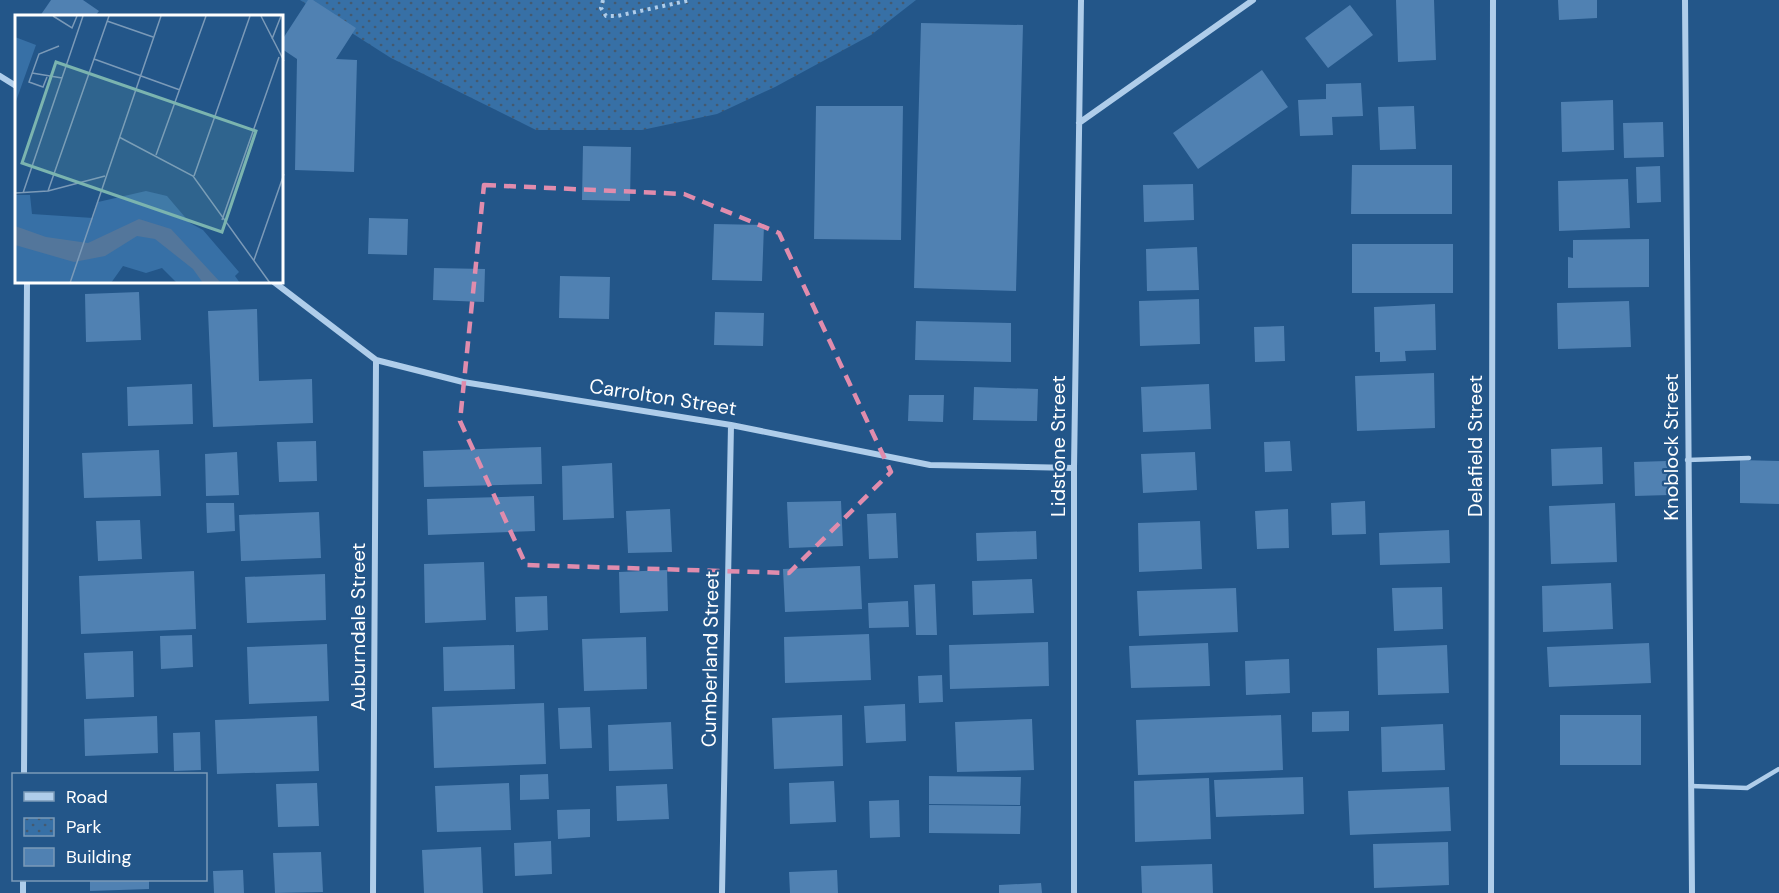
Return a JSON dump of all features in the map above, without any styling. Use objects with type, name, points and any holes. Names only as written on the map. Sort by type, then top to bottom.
[{"type":"street","name":"Lidstone Street","points":[[1074,893],[1074,468],[1081,0]]},
{"type":"street","points":[[1078,123],[1253,0]]},
{"type":"street","name":"Delafield Street","points":[[1491,893],[1493,0]]},
{"type":"street","name":"Knoblock Street","points":[[1684,0],[1692,893]]},
{"type":"street","points":[[0,76],[15,85]]},
{"type":"street","points":[[24,773],[27,284]]},
{"type":"street","name":"Carrolton Street","points":[[277,284],[376,360],[463,382],[731,425],[930,465],[1074,468]]},
{"type":"street","name":"Auburndale Street","points":[[373,893],[376,360]]},
{"type":"street","name":"Cumberland Street","points":[[722,893],[731,425]]},
{"type":"lane","points":[[1687,460],[1749,458]]},
{"type":"lane","points":[[1691,786],[1748,788],[1779,769]]},
{"type":"path","points":[[603,0],[601,8],[606,16],[617,16],[692,0]]},
{"type":"highlighted area","points":[[484,185],[684,194],[779,233],[891,472],[789,573],[526,565],[460,421]]},
{"type":"green space","points":[[300,0],[916,0],[871,35],[775,87],[717,114],[642,130],[536,130],[391,58]]},
{"type":"building","points":[[51,0],[83,0],[99,11],[96,15],[41,15]]},
{"type":"building","points":[[308,0],[313,0],[356,28],[336,59],[357,60],[354,172],[295,170],[297,59],[284,50],[284,37]]},
{"type":"building","points":[[1396,0],[1434,0],[1436,60],[1398,62]]},
{"type":"building","points":[[1558,0],[1597,0],[1597,18],[1559,20]]},
{"type":"building","points":[[1350,5],[1373,35],[1328,68],[1305,38]]},
{"type":"building","points":[[921,23],[1023,25],[1016,291],[914,288]]},
{"type":"building","points":[[1262,70],[1288,107],[1198,169],[1173,133]]},
{"type":"building","points":[[1361,83],[1363,116],[1332,117],[1333,135],[1300,136],[1298,100],[1326,99],[1326,84]]},
{"type":"building","points":[[1613,100],[1614,150],[1562,152],[1561,102]]},
{"type":"building","points":[[816,106],[903,106],[901,240],[814,239]]},
{"type":"building","points":[[1414,106],[1416,149],[1380,150],[1378,107]]},
{"type":"building","points":[[1663,122],[1664,157],[1624,158],[1623,123]]},
{"type":"building","points":[[583,146],[631,147],[630,201],[582,200]]},
{"type":"building","points":[[1352,165],[1452,165],[1452,214],[1351,214]]},
{"type":"building","points":[[1660,166],[1661,202],[1637,203],[1636,167]]},
{"type":"building","points":[[1628,179],[1630,228],[1559,231],[1558,181]]},
{"type":"building","points":[[1193,184],[1194,220],[1144,222],[1143,185]]},
{"type":"building","points":[[369,218],[408,219],[407,255],[368,254]]},
{"type":"building","points":[[714,224],[764,225],[762,281],[712,280]]},
{"type":"building","points":[[1649,239],[1649,287],[1568,288],[1568,257],[1573,258],[1573,240]]},
{"type":"building","points":[[1352,244],[1453,244],[1453,293],[1352,293]]},
{"type":"building","points":[[1197,247],[1199,290],[1147,291],[1146,249]]},
{"type":"building","points":[[434,268],[485,269],[484,302],[433,300]]},
{"type":"building","points":[[560,276],[610,277],[609,319],[559,318]]},
{"type":"building","points":[[139,292],[141,340],[86,342],[85,294]]},
{"type":"building","points":[[1199,299],[1200,344],[1140,346],[1139,301]]},
{"type":"building","points":[[1629,301],[1631,347],[1558,349],[1557,303]]},
{"type":"building","points":[[1435,304],[1436,350],[1405,351],[1406,361],[1380,362],[1380,352],[1375,352],[1374,307]]},
{"type":"building","points":[[257,309],[259,381],[312,379],[313,423],[213,427],[208,311]]},
{"type":"building","points":[[715,312],[764,313],[763,346],[714,345]]},
{"type":"building","points":[[916,321],[1011,323],[1011,362],[915,360]]},
{"type":"building","points":[[1284,326],[1285,361],[1255,362],[1254,327]]},
{"type":"building","points":[[1434,373],[1435,428],[1357,431],[1355,376]]},
{"type":"building","points":[[192,384],[193,424],[128,426],[127,387]]},
{"type":"building","points":[[1209,384],[1211,429],[1143,432],[1141,387]]},
{"type":"building","points":[[974,387],[1038,389],[1037,421],[973,420]]},
{"type":"building","points":[[909,395],[944,395],[943,422],[908,421]]},
{"type":"building","points":[[316,441],[317,481],[279,482],[277,442]]},
{"type":"building","points":[[1290,441],[1292,471],[1265,472],[1264,442]]},
{"type":"building","points":[[541,447],[542,484],[424,487],[423,451]]},
{"type":"building","points":[[1602,447],[1603,484],[1552,486],[1551,449]]},
{"type":"building","points":[[159,450],[161,496],[84,498],[82,453]]},
{"type":"building","points":[[237,452],[239,495],[206,496],[205,454]]},
{"type":"building","points":[[1195,452],[1197,490],[1143,493],[1141,454]]},
{"type":"building","points":[[1740,460],[1779,461],[1779,504],[1740,503]]},
{"type":"building","points":[[1667,461],[1669,495],[1635,496],[1634,462]]},
{"type":"building","points":[[612,463],[614,518],[563,520],[562,466]]},
{"type":"building","points":[[534,496],[535,531],[428,535],[427,499]]},
{"type":"building","points":[[841,501],[843,546],[789,548],[787,502]]},
{"type":"building","points":[[1365,501],[1366,534],[1332,535],[1331,503]]},
{"type":"building","points":[[206,503],[234,503],[235,531],[207,533]]},
{"type":"building","points":[[1615,503],[1617,562],[1551,564],[1549,506]]},
{"type":"building","points":[[670,509],[672,552],[628,553],[626,511]]},
{"type":"building","points":[[1288,509],[1289,548],[1257,549],[1255,511]]},
{"type":"building","points":[[319,512],[321,558],[241,561],[239,515]]},
{"type":"building","points":[[896,513],[898,558],[869,559],[867,514]]},
{"type":"building","points":[[140,520],[142,559],[98,561],[96,521]]},
{"type":"building","points":[[1200,521],[1202,569],[1139,572],[1138,523]]},
{"type":"building","points":[[1449,530],[1450,563],[1380,565],[1379,533]]},
{"type":"building","points":[[1036,531],[1037,559],[977,561],[976,533]]},
{"type":"building","points":[[484,562],[486,620],[425,623],[424,564]]},
{"type":"building","points":[[860,566],[862,609],[785,612],[783,569]]},
{"type":"building","points":[[667,570],[668,611],[620,613],[619,572]]},
{"type":"building","points":[[194,571],[196,629],[81,634],[79,576]]},
{"type":"building","points":[[325,574],[326,620],[247,623],[245,577]]},
{"type":"building","points":[[1032,579],[1034,613],[973,615],[972,581]]},
{"type":"building","points":[[1611,583],[1613,629],[1543,632],[1542,586]]},
{"type":"building","points":[[935,584],[937,635],[916,635],[914,585]]},
{"type":"building","points":[[1442,587],[1443,629],[1394,631],[1392,588]]},
{"type":"building","points":[[1236,588],[1238,632],[1139,636],[1137,591]]},
{"type":"building","points":[[547,596],[548,630],[516,632],[515,597]]},
{"type":"building","points":[[908,601],[909,627],[869,628],[868,603]]},
{"type":"building","points":[[869,634],[871,680],[785,683],[784,637]]},
{"type":"building","points":[[192,635],[193,667],[161,669],[160,636]]},
{"type":"building","points":[[646,637],[647,689],[584,691],[582,639]]},
{"type":"building","points":[[1048,642],[1049,686],[950,689],[949,645]]},
{"type":"building","points":[[1208,643],[1210,686],[1131,688],[1129,646]]},
{"type":"building","points":[[1649,643],[1651,683],[1549,687],[1547,647]]},
{"type":"building","points":[[327,644],[329,701],[249,704],[247,647]]},
{"type":"building","points":[[514,645],[515,689],[444,691],[443,647]]},
{"type":"building","points":[[1447,645],[1449,693],[1378,695],[1377,648]]},
{"type":"building","points":[[133,651],[134,697],[86,699],[84,653]]},
{"type":"building","points":[[1289,659],[1290,693],[1246,695],[1245,661]]},
{"type":"building","points":[[942,675],[943,702],[919,703],[918,676]]},
{"type":"building","points":[[544,703],[546,764],[434,768],[432,707]]},
{"type":"building","points":[[905,704],[906,741],[866,743],[864,706]]},
{"type":"building","points":[[590,707],[592,748],[560,749],[558,708]]},
{"type":"building","points":[[1349,711],[1349,731],[1312,732],[1312,712]]},
{"type":"building","points":[[842,715],[843,766],[774,769],[772,718]]},
{"type":"building","points":[[1281,715],[1283,770],[1138,775],[1136,720]]},
{"type":"building","points":[[1560,715],[1641,715],[1641,765],[1560,765]]},
{"type":"building","points":[[157,716],[158,753],[85,756],[84,719]]},
{"type":"building","points":[[317,716],[319,771],[217,774],[215,720]]},
{"type":"building","points":[[1032,719],[1034,770],[957,772],[955,722]]},
{"type":"building","points":[[671,722],[673,769],[609,771],[608,725]]},
{"type":"building","points":[[1443,724],[1445,770],[1382,772],[1381,727]]},
{"type":"building","points":[[200,732],[201,770],[174,771],[173,733]]},
{"type":"building","points":[[548,774],[549,799],[520,800],[520,775]]},
{"type":"building","points":[[929,776],[1021,777],[1020,805],[929,804]]},
{"type":"building","points":[[1303,777],[1304,814],[1216,817],[1214,780]]},
{"type":"building","points":[[1209,778],[1211,839],[1135,842],[1134,781]]},
{"type":"building","points":[[834,781],[836,822],[790,824],[789,783]]},
{"type":"building","points":[[317,783],[319,826],[278,827],[276,784]]},
{"type":"building","points":[[509,783],[511,830],[437,832],[435,786]]},
{"type":"building","points":[[667,784],[669,819],[617,821],[616,786]]},
{"type":"building","points":[[1449,787],[1451,831],[1350,835],[1348,791]]},
{"type":"building","points":[[899,800],[900,837],[870,838],[869,801]]},
{"type":"building","points":[[929,805],[1021,806],[1020,834],[929,833]]},
{"type":"building","points":[[590,809],[590,837],[558,839],[557,810]]},
{"type":"building","points":[[551,841],[552,874],[515,876],[514,843]]},
{"type":"building","points":[[1448,842],[1449,885],[1374,888],[1373,844]]},
{"type":"building","points":[[481,847],[483,893],[424,893],[422,850]]},
{"type":"building","points":[[321,852],[323,892],[275,893],[273,853]]},
{"type":"building","points":[[1212,864],[1213,893],[1142,893],[1141,866]]},
{"type":"building","points":[[243,870],[244,893],[214,893],[213,871]]},
{"type":"building","points":[[837,870],[838,893],[790,893],[789,872]]},
{"type":"building","points":[[90,881],[149,881],[149,889],[90,891]]},
{"type":"building","points":[[1041,883],[1042,893],[999,893],[999,885]]}]
